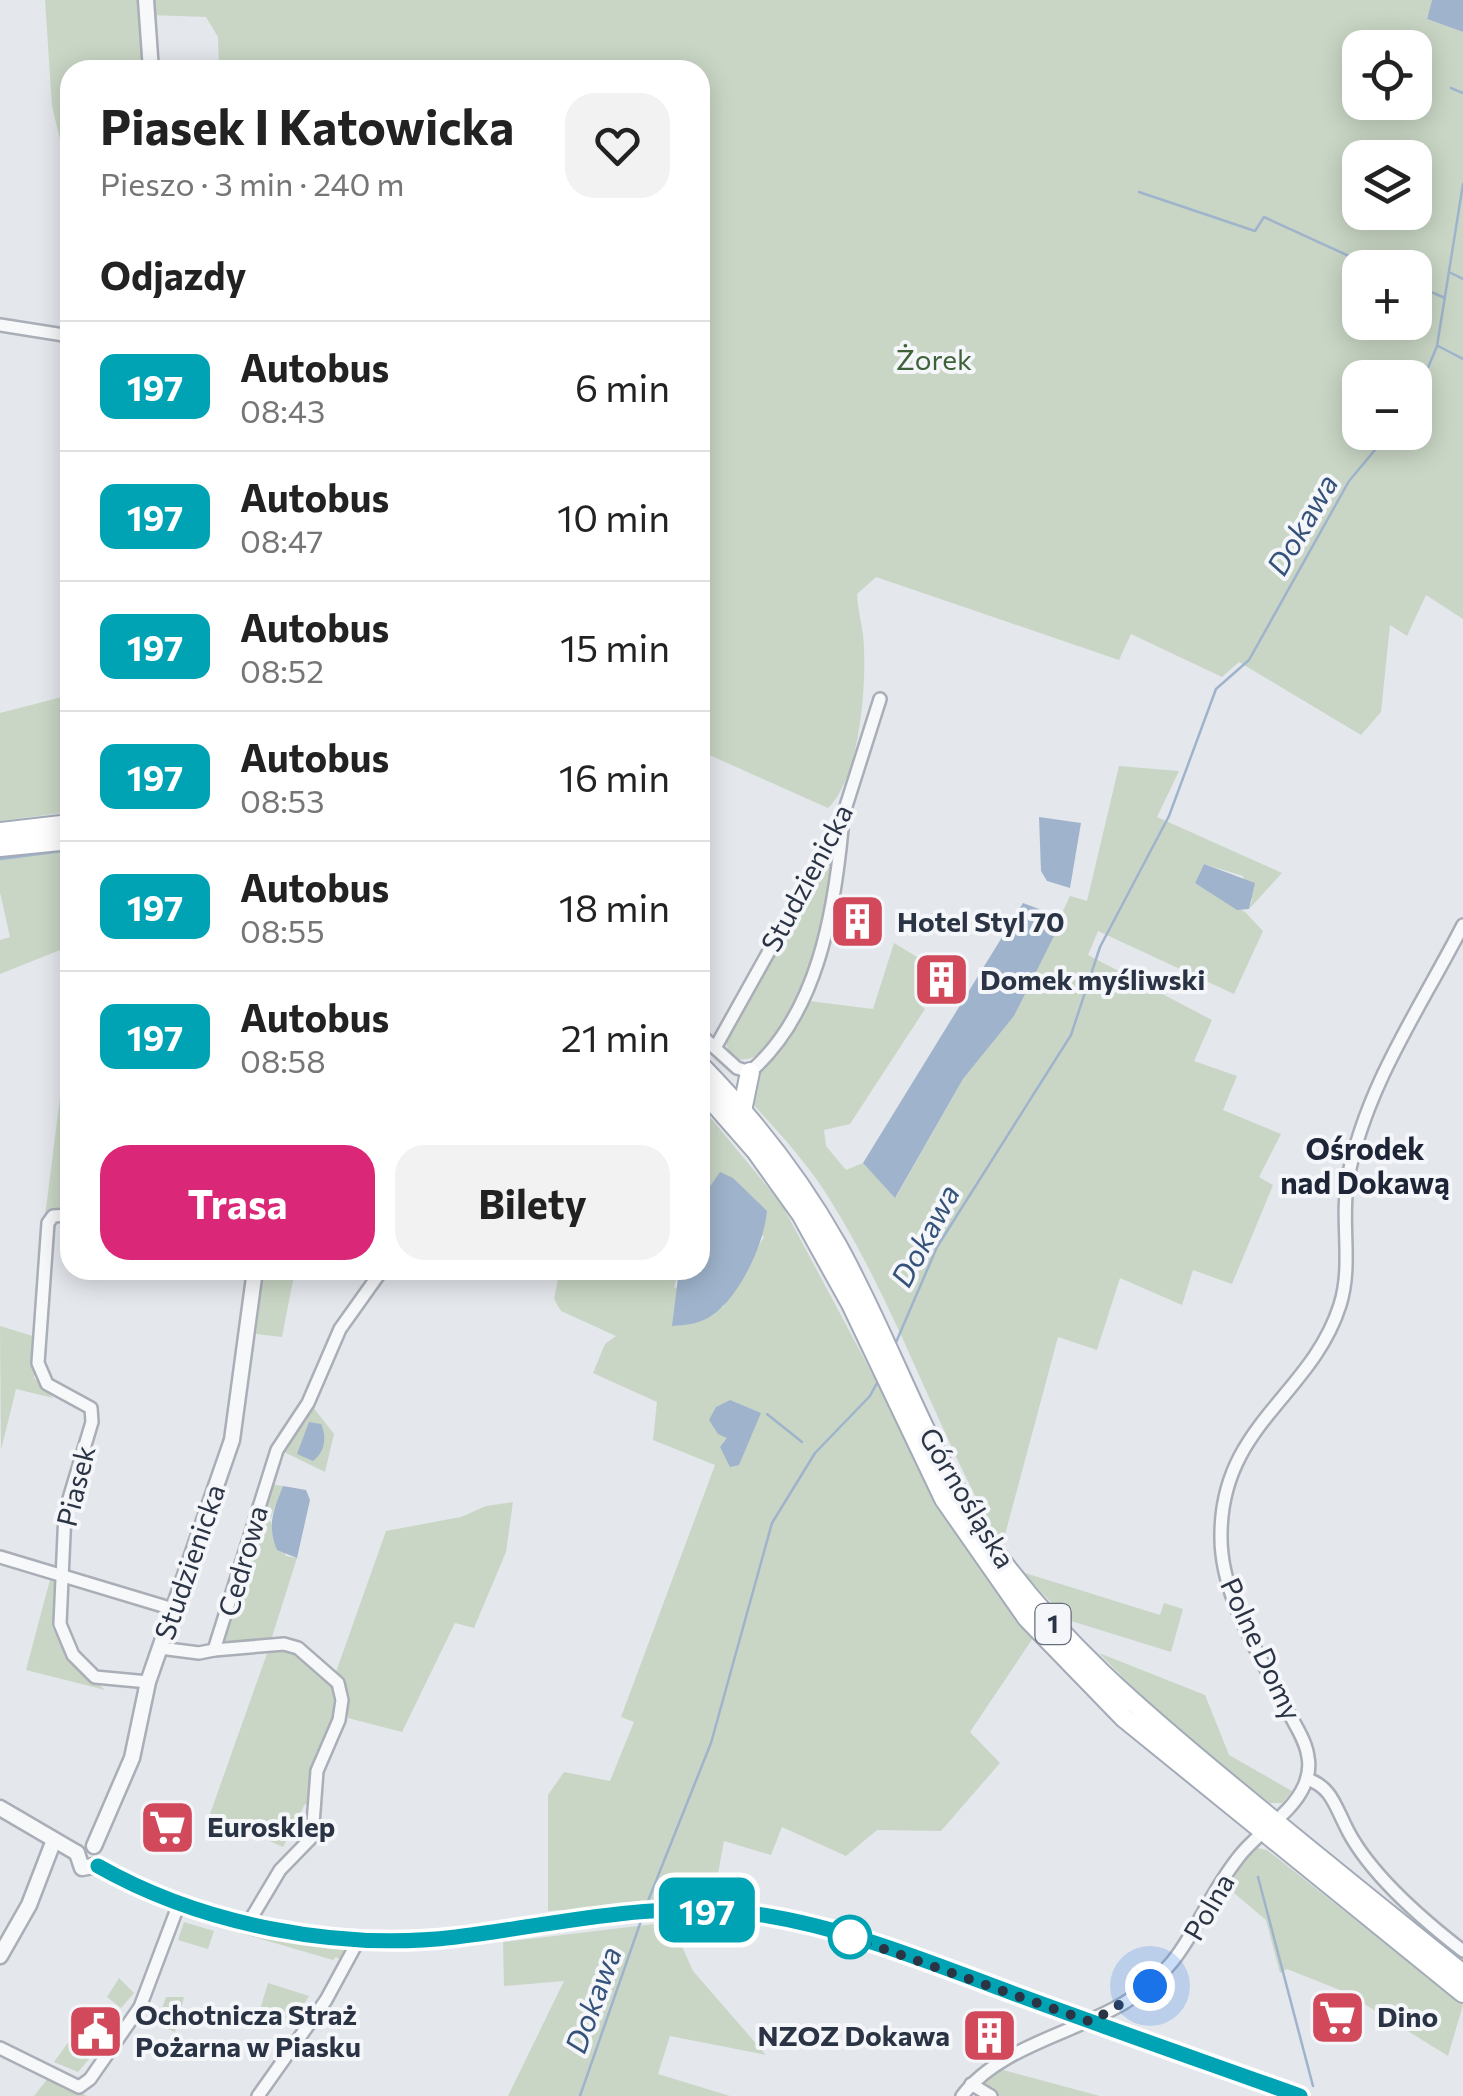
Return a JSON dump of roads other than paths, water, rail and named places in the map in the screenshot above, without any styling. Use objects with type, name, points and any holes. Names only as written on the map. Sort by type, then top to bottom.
[{"type":"main road","points":[[0,832],[60,825]]},
{"type":"main road","points":[[0,847],[60,841]]},
{"type":"main road","points":[[742,1111],[750,1072]]},
{"type":"main road","name":"Górnośląska","points":[[710,1076],[813,1204],[894,1381],[958,1495],[1009,1571],[1058,1630],[1147,1716],[1463,1993]]},
{"type":"main road","name":"Górnośląska","points":[[710,1099],[784,1188],[881,1352]]},
{"type":"main road","name":"Górnośląska","points":[[1267,1825],[1463,1974]]},
{"type":"street","points":[[146,0],[151,60]]},
{"type":"street","points":[[0,325],[60,334]]},
{"type":"street","name":"Studzienicka","points":[[715,1048],[842,822],[880,699]]},
{"type":"street","points":[[710,1043],[737,1068],[750,1072],[781,1042],[806,998],[832,891],[842,822]]},
{"type":"street","name":"Polne Domy","points":[[1307,1779],[1309,1761],[1304,1743],[1227,1584],[1221,1548],[1224,1500],[1246,1440],[1322,1343],[1340,1304],[1346,1257],[1345,1206],[1354,1156],[1386,1066],[1463,924]]},
{"type":"street","name":"Piasek","points":[[60,1216],[53,1216],[48,1224],[38,1363],[47,1384],[91,1408],[92,1422],[65,1512],[60,1624],[73,1654],[103,1681],[148,1682]]},
{"type":"street","name":"Studzienicka","points":[[94,1846],[132,1758],[148,1682],[232,1440],[254,1280]]},
{"type":"street","name":"Cedrowa","points":[[160,1648],[200,1654],[214,1650],[277,1450],[308,1403],[340,1329],[375,1280]]},
{"type":"street","points":[[0,1557],[173,1609]]},
{"type":"street","points":[[214,1650],[284,1644],[298,1648],[338,1683],[342,1700],[340,1720],[317,1771],[312,1838],[280,1870],[249,1922]]},
{"type":"street","points":[[1267,1825],[1295,1801],[1307,1779],[1325,1788],[1360,1848],[1420,1918],[1463,1951]]},
{"type":"street","points":[[0,1808],[78,1853],[82,1868],[98,1866],[180,1901],[249,1922],[358,1942],[454,1937],[661,1910],[756,1914],[824,1928],[1091,2022],[1259,2089],[1300,2096]]},
{"type":"street","name":"Polna","points":[[962,2096],[992,2066],[1091,2022],[1164,1976],[1237,1858],[1267,1825]]},
{"type":"street","points":[[0,1956],[29,1905],[54,1840]]},
{"type":"street","points":[[78,1853],[94,1846],[101,1856],[98,1866]]},
{"type":"street","points":[[0,2048],[79,2087],[90,2079],[140,2006],[180,1901]]},
{"type":"street","points":[[258,2096],[326,2000],[358,1942]]},
{"type":"street","points":[[971,2084],[991,2096]]},
{"type":"water","points":[[1432,0],[1463,0],[1463,32],[1427,19]]},
{"type":"water","points":[[1039,817],[1081,823],[1070,888],[1047,881],[1041,871]]},
{"type":"water","points":[[1204,864],[1255,883],[1249,909],[1237,910],[1195,883]]},
{"type":"water","points":[[1023,903],[1063,918],[1014,1016],[963,1079],[895,1198],[863,1163]]},
{"type":"water","points":[[720,1172],[733,1178],[767,1211],[761,1239],[741,1283],[722,1307],[702,1321],[672,1326],[678,1280],[710,1280],[710,1186]]},
{"type":"water","points":[[730,1400],[761,1413],[739,1465],[730,1467],[720,1447],[727,1438],[718,1434],[709,1420],[716,1407]]},
{"type":"water","points":[[309,1422],[321,1424],[324,1434],[322,1449],[313,1461],[297,1454]]},
{"type":"water","points":[[283,1486],[306,1490],[310,1500],[297,1558],[277,1550],[272,1533],[274,1511]]},
{"type":"waterway","points":[[1451,88],[1463,93]]},
{"type":"waterway","name":"Dokawa","points":[[1431,360],[1437,346],[1463,184]]},
{"type":"waterway","points":[[1139,192],[1255,231],[1264,217],[1342,253]]},
{"type":"waterway","points":[[1451,273],[1463,279]]},
{"type":"waterway","points":[[1432,292],[1445,298]]},
{"type":"waterway","points":[[1438,346],[1463,359]]},
{"type":"waterway","name":"Dokawa","points":[[894,1347],[937,1247],[1071,1035],[1100,947],[1169,816],[1216,689],[1249,660],[1349,481],[1375,450]]},
{"type":"waterway","points":[[0,859],[60,851]]},
{"type":"waterway","name":"Dokawa","points":[[646,1906],[711,1743],[772,1523],[815,1453],[870,1396],[878,1381]]},
{"type":"waterway","points":[[767,1414],[802,1442]]},
{"type":"waterway","points":[[1258,1877],[1313,2086]]},
{"type":"waterway","name":"Dokawa","points":[[580,2096],[642,1918]]},
{"type":"place","name":"Hotel Styl 70","points":[[858,922]]},
{"type":"place","name":"Domek myśliwski","points":[[941,980]]},
{"type":"place","name":"Eurosklep","points":[[168,1827]]},
{"type":"place","name":"Dino","points":[[1338,2017]]},
{"type":"place","name":"Ochotnicza Straż Pożarna w Piasku","points":[[96,2031]]},
{"type":"place","name":"NZOZ Dokawa","points":[[989,2036]]},
{"type":"district","name":"Ośrodek nad Dokawą","points":[[1365,1167]]},
{"type":"park label","name":"Żorek","points":[[934,360]]}]
